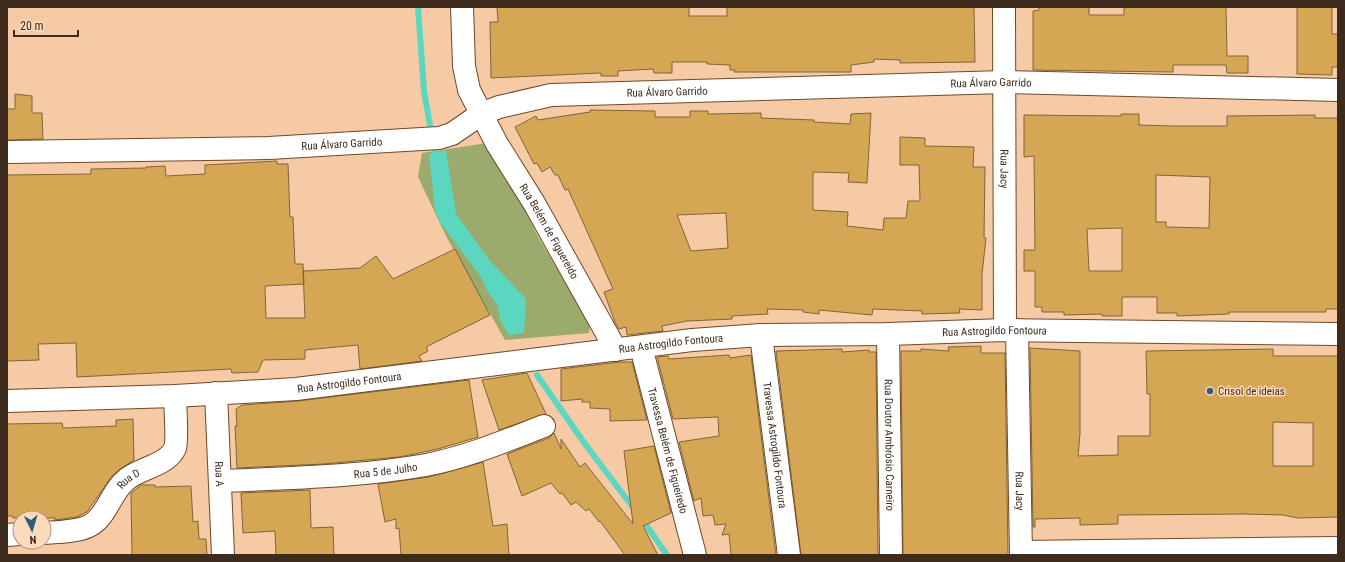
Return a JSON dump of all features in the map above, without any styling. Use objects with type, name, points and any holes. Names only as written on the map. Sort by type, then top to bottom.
[{"type":"street","name":"Rua Belém de Figuereido","points":[[462,7],[465,72],[469,90],[497,144],[534,203],[616,350]]},
{"type":"street","name":"Rua Jacy","points":[[1004,7],[1004,82],[1011,330],[1021,554]]},
{"type":"street","name":"Rua Álvaro Garrido","points":[[7,152],[269,148],[416,141],[439,138],[464,127],[481,114],[499,107],[551,95],[1004,82],[1338,90]]},
{"type":"street","name":"Rua Astrogildo Fontoura","points":[[7,401],[175,396],[296,389],[692,340],[761,335],[888,334],[1011,330],[1338,334]]},
{"type":"street","name":"Rua Doutor Ambrósio Carneiro","points":[[888,334],[892,555]]},
{"type":"street","name":"Travessa Astrogildo Fontoura","points":[[761,335],[789,555]]},
{"type":"street","name":"Travessa Belém de Figueiredo","points":[[641,347],[695,555]]},
{"type":"street","name":"Rua A","points":[[216,393],[223,555]]},
{"type":"street","name":"Rua D","points":[[52,532],[88,526],[97,521],[122,483],[133,475],[170,455],[175,447],[175,396]]},
{"type":"street","name":"Rua 5 de Julho","points":[[221,481],[365,473],[427,464],[468,454],[544,426]]},
{"type":"street","points":[[1021,554],[1338,548]]},
{"type":"green space","points":[[487,143],[497,148],[537,235],[590,324],[589,333],[505,340],[447,238],[418,177],[422,153]]},
{"type":"water","points":[[446,150],[456,214],[490,261],[526,299],[524,333],[509,335],[500,320],[498,306],[488,292],[481,277],[439,221],[435,209],[429,154]]},
{"type":"building","points":[[497,7],[689,7],[689,16],[727,16],[727,7],[974,7],[975,62],[900,63],[900,60],[874,59],[874,62],[851,65],[851,72],[734,72],[735,70],[730,70],[730,65],[707,64],[707,62],[672,62],[672,73],[654,73],[653,69],[618,71],[618,76],[601,76],[601,73],[491,78],[490,22],[498,22]]},
{"type":"building","points":[[1039,7],[1089,7],[1089,15],[1124,15],[1124,7],[1226,7],[1227,56],[1248,56],[1248,73],[1227,73],[1226,65],[1173,65],[1173,72],[1033,70],[1033,11],[1039,10]]},
{"type":"building","points":[[1297,7],[1332,7],[1332,34],[1338,34],[1338,67],[1332,67],[1332,75],[1297,74]]},
{"type":"building","points":[[15,94],[32,96],[32,113],[42,113],[43,139],[7,140],[7,109],[15,109]]},
{"type":"building","points":[[590,110],[655,111],[655,117],[690,117],[690,111],[708,111],[708,114],[761,113],[761,118],[814,120],[814,122],[850,124],[851,114],[871,113],[867,183],[848,182],[849,173],[813,172],[813,210],[848,212],[847,226],[883,230],[884,218],[906,218],[908,201],[920,201],[919,165],[900,165],[900,137],[925,138],[925,146],[974,147],[973,167],[985,167],[984,238],[986,238],[982,274],[982,310],[959,309],[960,313],[922,314],[922,311],[873,309],[872,315],[819,310],[819,314],[803,312],[803,310],[767,309],[768,314],[732,316],[732,319],[687,321],[662,326],[663,331],[627,335],[626,327],[619,329],[615,322],[604,292],[613,289],[568,189],[565,190],[558,175],[555,175],[550,167],[542,172],[537,163],[534,164],[515,127],[536,116],[538,120],[590,112]],"holes":[[[726,213],[728,248],[691,251],[677,215]]]},
{"type":"building","points":[[1121,114],[1139,114],[1139,125],[1174,126],[1227,126],[1227,116],[1315,115],[1315,118],[1338,118],[1338,309],[1326,309],[1326,312],[1229,312],[1229,314],[1177,316],[1177,313],[1157,313],[1157,297],[1122,297],[1122,316],[1102,316],[1102,314],[1064,315],[1064,312],[1042,312],[1042,307],[1035,307],[1035,271],[1024,271],[1024,250],[1035,250],[1034,156],[1024,157],[1024,115],[1121,116]],"holes":[[[1156,175],[1210,177],[1209,228],[1166,227],[1166,222],[1156,222]],[[1122,228],[1122,271],[1089,271],[1087,229]]]},
{"type":"building","points":[[277,161],[277,164],[288,164],[290,217],[293,217],[295,264],[303,264],[303,271],[360,268],[376,256],[393,279],[455,249],[490,315],[426,347],[428,351],[419,356],[422,361],[360,369],[358,345],[305,350],[305,359],[263,360],[258,372],[232,373],[231,369],[77,377],[76,343],[38,344],[39,360],[7,361],[7,175],[91,174],[91,169],[146,168],[165,166],[166,176],[205,174],[205,165]],"holes":[[[304,284],[305,318],[266,318],[265,286]]]},
{"type":"building","points":[[981,346],[981,353],[1005,353],[1008,555],[903,555],[901,351],[921,351],[921,349],[949,351],[948,347]]},
{"type":"building","points":[[1030,348],[1080,351],[1080,434],[1078,456],[1118,455],[1118,436],[1150,436],[1150,394],[1147,394],[1146,351],[1273,349],[1273,356],[1338,356],[1338,517],[1298,518],[1283,515],[1245,514],[1118,515],[1118,524],[1080,525],[1080,518],[1035,519],[1035,527],[1033,527]],"holes":[[[1273,422],[1313,423],[1313,466],[1273,466]]]},
{"type":"building","points":[[842,349],[842,352],[869,350],[869,352],[876,352],[878,555],[801,555],[776,351]]},
{"type":"building","points":[[729,355],[730,358],[751,355],[776,555],[731,555],[729,534],[722,535],[726,524],[715,525],[713,515],[703,516],[701,498],[694,501],[679,442],[719,436],[718,417],[673,419],[657,357],[668,356],[669,359]]},
{"type":"building","points":[[632,362],[647,420],[610,421],[610,409],[590,408],[590,402],[582,402],[582,399],[561,401],[561,369]]},
{"type":"building","points":[[527,373],[546,414],[499,430],[482,380]]},
{"type":"building","points":[[469,380],[478,437],[438,449],[399,457],[323,464],[237,468],[235,426],[237,426],[236,409],[242,405],[298,401]]},
{"type":"building","points":[[133,419],[134,460],[112,476],[87,512],[76,517],[55,520],[55,518],[52,518],[52,510],[12,510],[12,516],[7,516],[7,424],[62,423],[63,428],[116,426],[116,420]]},
{"type":"building","points":[[554,433],[561,449],[561,439],[580,467],[585,463],[633,524],[624,451],[654,446],[671,513],[643,526],[658,555],[625,555],[600,521],[599,522],[589,509],[586,511],[576,502],[571,505],[562,493],[560,494],[551,483],[522,496],[507,454],[549,438]]},
{"type":"building","points":[[483,462],[493,526],[507,524],[509,555],[401,555],[399,528],[396,529],[396,519],[385,522],[378,484],[429,477]]},
{"type":"building","points":[[141,485],[155,485],[155,487],[191,486],[193,522],[198,521],[199,539],[206,539],[207,555],[132,555],[131,493]]},
{"type":"building","points":[[310,490],[311,528],[333,527],[334,555],[276,555],[275,531],[243,533],[241,493]]},
{"type":"waterway","points":[[418,7],[424,91],[436,160]]},
{"type":"waterway","points":[[537,375],[585,444],[635,510]]},
{"type":"waterway","points":[[642,519],[667,555]]},
{"type":"place","name":"Crisol de ideias","points":[[1210,391]]}]
